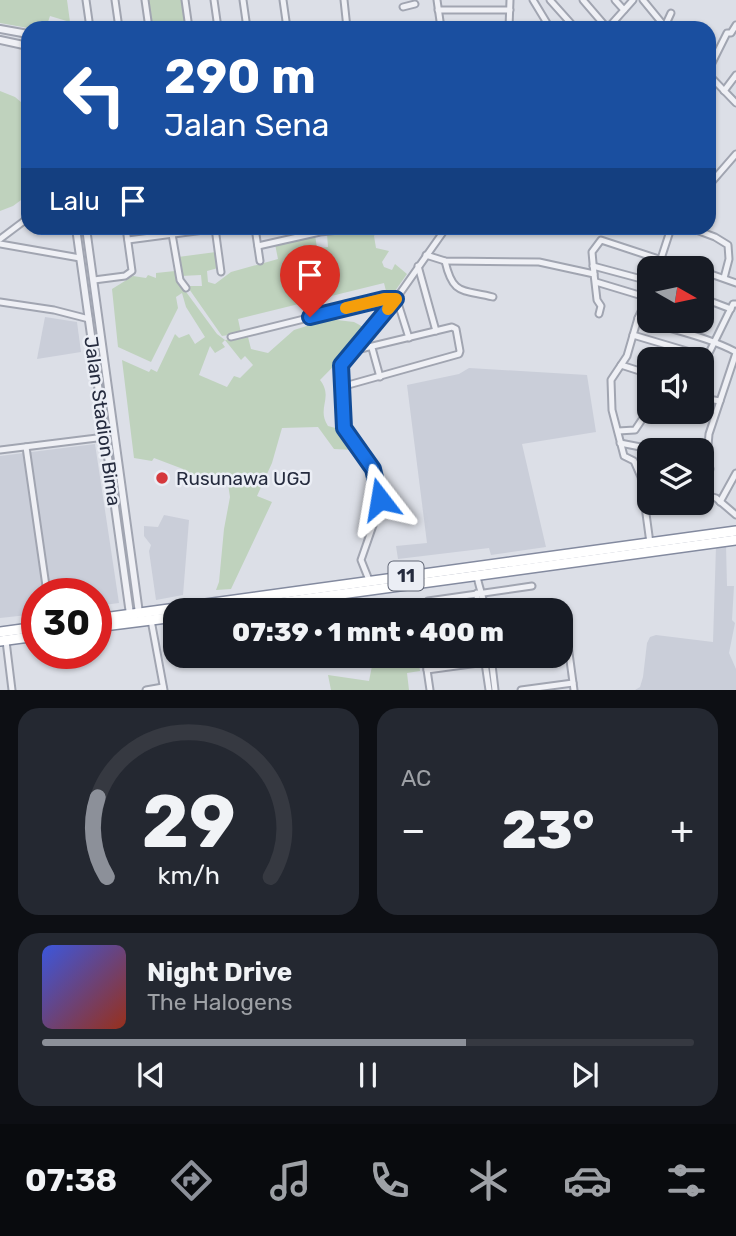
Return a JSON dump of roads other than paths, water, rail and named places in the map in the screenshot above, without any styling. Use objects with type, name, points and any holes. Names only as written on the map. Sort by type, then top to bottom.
[{"type":"highway","name":"11","points":[[283,598],[477,576],[720,538],[736,531]]},
{"type":"highway","name":"11","points":[[279,598],[369,580],[650,543],[720,538],[736,540]]},
{"type":"highway","name":"11","points":[[112,616],[163,610]]},
{"type":"highway","points":[[112,625],[163,618]]},
{"type":"highway","points":[[2,638],[21,632]]},
{"type":"highway","points":[[2,638],[21,637]]},
{"type":"street","points":[[86,0],[89,21]]},
{"type":"street","points":[[115,0],[118,21]]},
{"type":"street","points":[[145,0],[148,21]]},
{"type":"street","points":[[185,0],[188,21]]},
{"type":"street","points":[[214,0],[217,21]]},
{"type":"street","points":[[243,0],[246,21]]},
{"type":"street","points":[[283,0],[286,21]]},
{"type":"street","points":[[344,0],[346,21]]},
{"type":"street","points":[[437,0],[440,21]]},
{"type":"street","points":[[509,21],[510,0]]},
{"type":"street","points":[[533,0],[546,21]]},
{"type":"street","points":[[550,0],[569,21]]},
{"type":"street","points":[[583,0],[601,21]]},
{"type":"street","points":[[615,0],[624,10]]},
{"type":"street","points":[[614,21],[633,0]]},
{"type":"street","points":[[643,0],[661,21]]},
{"type":"street","points":[[403,6],[415,4]]},
{"type":"street","points":[[438,10],[509,10]]},
{"type":"street","points":[[668,21],[671,13]]},
{"type":"street","points":[[716,56],[728,33],[736,25]]},
{"type":"street","points":[[0,29],[21,33]]},
{"type":"street","points":[[0,40],[21,44]]},
{"type":"street","points":[[724,91],[736,75]]},
{"type":"street","points":[[716,82],[736,103]]},
{"type":"street","points":[[716,176],[736,154]]},
{"type":"street","points":[[0,242],[21,224]]},
{"type":"street","name":"Jalan Stadion Bima","points":[[77,235],[105,437],[134,613]]},
{"type":"street","name":"Jalan Stadion Bima","points":[[87,235],[115,436],[134,613]]},
{"type":"street","points":[[94,281],[130,274],[132,267],[127,235]]},
{"type":"street","points":[[128,240],[164,235]]},
{"type":"street","points":[[172,235],[177,268],[186,288]]},
{"type":"street","points":[[218,235],[221,272]]},
{"type":"street","points":[[256,235],[260,261]]},
{"type":"street","points":[[258,246],[306,235]]},
{"type":"street","points":[[369,580],[361,560],[379,511],[380,492],[369,461],[345,432],[342,418],[342,363],[396,299],[441,235]]},
{"type":"street","points":[[661,256],[669,235]]},
{"type":"street","points":[[710,235],[728,244],[729,259],[724,278]]},
{"type":"street","points":[[599,314],[601,306],[597,300],[593,250],[601,240],[648,256]]},
{"type":"street","points":[[0,242],[80,258],[90,257]]},
{"type":"street","points":[[426,255],[445,261],[531,261],[594,274]]},
{"type":"street","points":[[445,261],[449,281],[455,287],[493,297]]},
{"type":"street","points":[[593,265],[637,278]]},
{"type":"street","points":[[418,266],[436,331]]},
{"type":"street","points":[[714,275],[736,283]]},
{"type":"street","points":[[596,282],[637,294]]},
{"type":"street","points":[[231,337],[384,299],[396,299]]},
{"type":"street","points":[[396,299],[409,338]]},
{"type":"street","points":[[633,335],[706,357],[734,306],[714,301]]},
{"type":"street","points":[[0,302],[54,310],[89,319],[99,318]]},
{"type":"street","points":[[637,321],[621,365],[611,378],[610,384],[612,410],[624,456],[635,461],[637,466]]},
{"type":"street","points":[[341,387],[460,354],[454,327],[352,351]]},
{"type":"street","points":[[683,333],[716,342],[736,353],[710,438]]},
{"type":"street","points":[[372,348],[380,377]]},
{"type":"street","points":[[621,365],[637,370]]},
{"type":"street","points":[[714,400],[720,401]]},
{"type":"street","points":[[618,431],[635,430],[639,424]]},
{"type":"street","points":[[0,450],[115,436]]},
{"type":"street","points":[[620,443],[637,446]]},
{"type":"street","points":[[26,447],[45,578]]},
{"type":"street","points":[[720,502],[736,473]]},
{"type":"street","points":[[714,498],[736,515]]},
{"type":"street","points":[[646,515],[650,543]]},
{"type":"street","points":[[477,576],[482,598]]},
{"type":"street","points":[[444,598],[532,586]]},
{"type":"street","points":[[479,598],[480,591]]},
{"type":"street","points":[[146,690],[164,688],[151,620]]},
{"type":"street","points":[[2,638],[12,690]]},
{"type":"street","points":[[430,690],[427,670],[438,668]]},
{"type":"street","points":[[488,668],[489,690]]},
{"type":"street","points":[[490,668],[495,690]]},
{"type":"street","points":[[521,690],[574,686],[571,668]]},
{"type":"place","name":"Rusunawa UGJ","points":[[162,478]]}]
